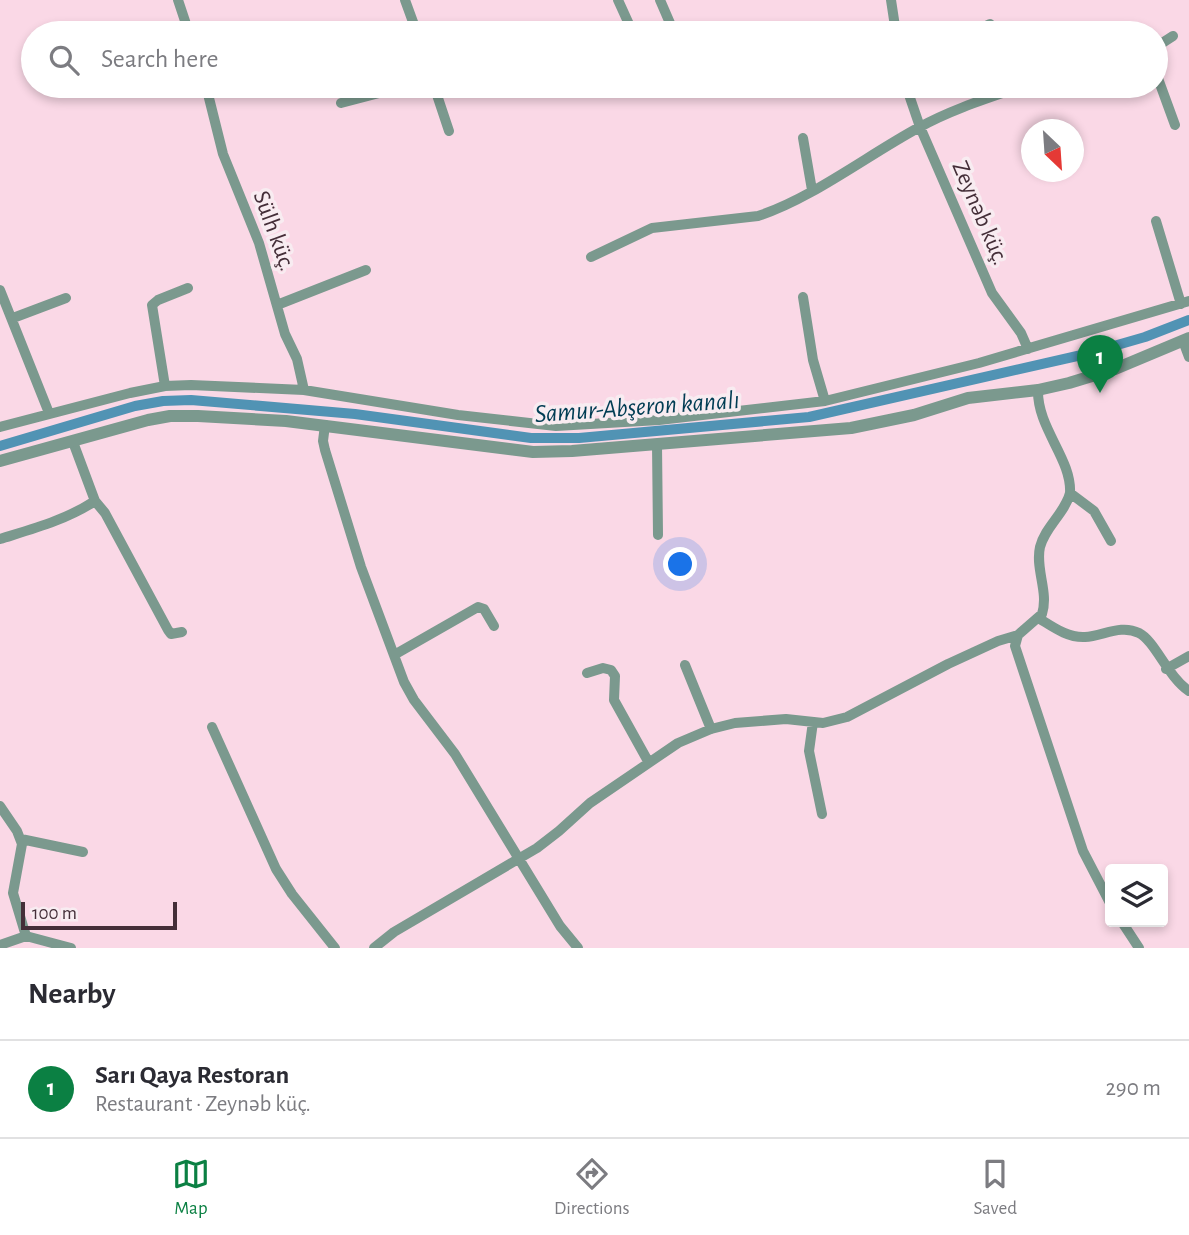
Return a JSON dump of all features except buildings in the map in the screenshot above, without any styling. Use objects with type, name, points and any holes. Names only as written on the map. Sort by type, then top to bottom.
[{"type":"street","points":[[178,0],[185,21]]},
{"type":"street","points":[[405,0],[413,21]]},
{"type":"street","points":[[618,0],[628,21]]},
{"type":"street","points":[[660,0],[669,21]]},
{"type":"street","points":[[891,0],[894,21]]},
{"type":"street","points":[[1168,39],[1173,36]]},
{"type":"street","name":"Sülh küç.","points":[[209,98],[223,154],[259,243],[285,334],[297,359],[304,390]]},
{"type":"street","points":[[341,103],[360,98]]},
{"type":"street","points":[[438,98],[449,131]]},
{"type":"street","name":"Zeynəb küç.","points":[[910,98],[920,127],[992,293],[1021,333],[1028,349]]},
{"type":"street","points":[[591,257],[652,228],[758,216],[771,212],[920,127],[993,98]]},
{"type":"street","points":[[1165,98],[1175,125]]},
{"type":"street","points":[[803,138],[813,190]]},
{"type":"street","points":[[0,427],[165,386],[304,390],[458,415],[556,426],[659,420],[825,401],[1028,349],[1185,302],[1156,221]]},
{"type":"street","points":[[277,305],[366,270]]},
{"type":"street","points":[[165,386],[152,305],[188,288]]},
{"type":"street","points":[[0,290],[49,413]]},
{"type":"street","points":[[803,297],[813,360],[825,401]]},
{"type":"street","points":[[13,318],[66,298]]},
{"type":"street","points":[[0,461],[170,416],[326,425],[533,452],[657,445],[851,428],[914,415],[960,400],[1038,390],[1098,374],[1186,340],[1189,357]]},
{"type":"street","points":[[374,948],[394,932],[520,858],[559,831],[590,803],[678,743],[711,729],[735,723],[786,719],[832,722],[860,712],[948,664],[998,641],[1018,635],[1040,618],[1044,600],[1040,546],[1070,493],[1065,469],[1039,409],[1038,390]]},
{"type":"street","points":[[326,425],[323,441],[325,450],[361,567],[414,700],[455,754],[560,926],[578,948]]},
{"type":"street","points":[[73,442],[95,501],[105,513],[167,631],[171,634],[182,632]]},
{"type":"street","points":[[657,445],[658,535]]},
{"type":"street","points":[[1070,493],[1094,511],[1111,541]]},
{"type":"street","points":[[0,539],[81,511],[95,501]]},
{"type":"street","points":[[394,655],[478,607],[484,609],[494,626]]},
{"type":"street","points":[[1040,618],[1065,634],[1084,638],[1117,630],[1132,630],[1142,634],[1166,669],[1189,691]]},
{"type":"street","points":[[1018,635],[1015,646],[1017,654],[1079,839],[1105,893]]},
{"type":"street","points":[[1166,669],[1189,656]]},
{"type":"street","points":[[685,665],[711,729]]},
{"type":"street","points":[[587,673],[603,668],[611,670],[615,676],[614,700],[649,763]]},
{"type":"street","points":[[813,722],[809,751],[822,814]]},
{"type":"street","points":[[212,727],[224,759],[276,869],[292,894],[335,948]]},
{"type":"street","points":[[0,806],[21,839],[22,851],[13,893],[26,936]]},
{"type":"street","points":[[21,839],[83,852]]},
{"type":"street","points":[[1125,927],[1139,948]]},
{"type":"street","points":[[0,945],[26,936],[71,948]]},
{"type":"waterway","name":"Samur-Abşeron kanalı","points":[[0,446],[135,406],[163,401],[191,400],[355,414],[531,438],[579,438],[809,417],[1086,354],[1145,337],[1189,320]]},
{"type":"place","name":"Sarı Qaya Restoran","points":[[1100,393]]}]
